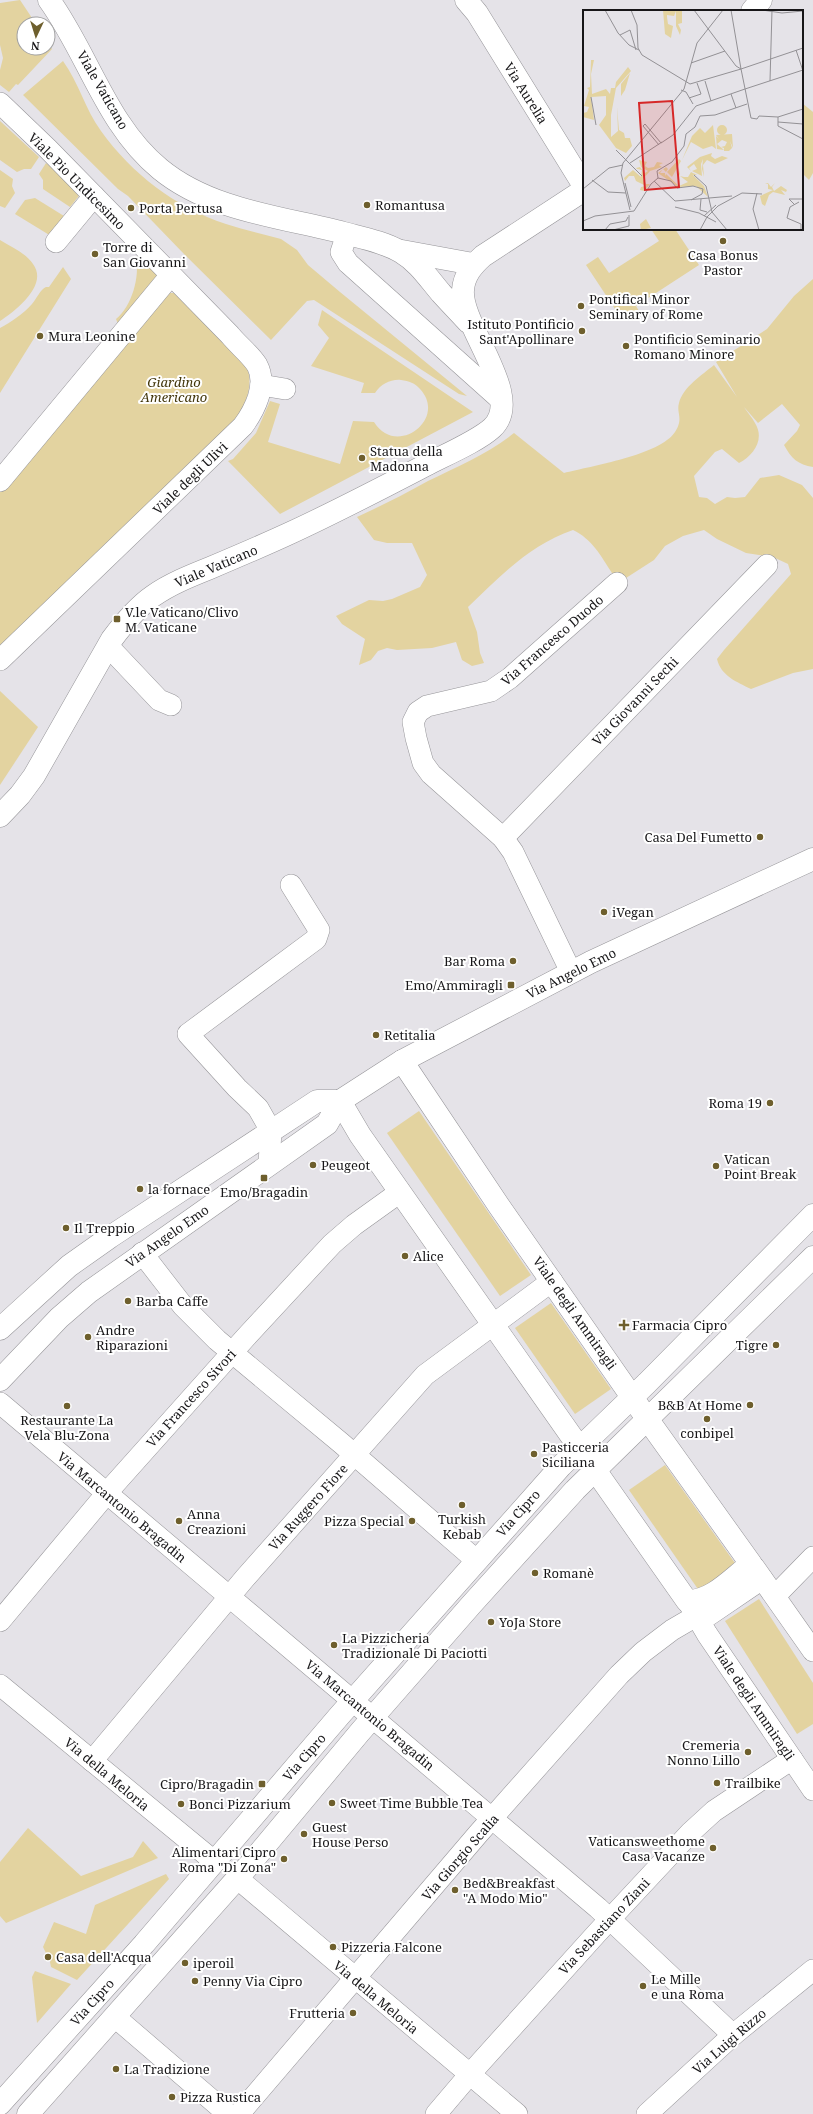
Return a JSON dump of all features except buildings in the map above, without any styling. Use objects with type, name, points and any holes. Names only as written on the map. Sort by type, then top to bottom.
[{"type":"main road","name":"Viale Vaticano","points":[[0,816],[20,795],[34,776],[108,646],[138,609],[168,586],[294,531],[484,434],[493,428],[498,420],[500,399],[496,378],[473,327],[463,295],[464,284],[473,264],[397,250],[347,234],[228,204],[185,186],[159,169],[132,140],[115,115],[69,31],[49,0]]},
{"type":"main road","name":"Via Aurelia","points":[[466,0],[476,13],[583,184]]},
{"type":"main road","points":[[753,10],[761,0]]},
{"type":"main road","points":[[473,264],[583,191]]},
{"type":"main road","name":"Viale Vaticano","points":[[397,250],[414,261],[473,327]]},
{"type":"main road","name":"Via Angelo Emo","points":[[0,1380],[60,1318],[89,1292],[142,1253],[327,1124],[340,1101],[402,1061],[571,972],[812,860]]},
{"type":"main road","name":"Viale degli Ammiragli","points":[[402,1061],[499,1206],[648,1420],[757,1571]]},
{"type":"main road","points":[[0,1329],[40,1291],[103,1241],[318,1101],[340,1101]]},
{"type":"main road","name":"Viale degli Ammiragli","points":[[340,1101],[360,1135],[692,1609]]},
{"type":"main road","name":"Via Cipro","points":[[0,2104],[144,1944],[476,1560],[578,1448],[633,1397],[813,1215]]},
{"type":"main road","name":"Via Cipro","points":[[28,2114],[237,1878],[471,1605],[595,1471],[813,1257]]},
{"type":"main road","points":[[692,1609],[698,1602],[757,1571]]},
{"type":"street","name":"Viale Pio Undicesimo","points":[[0,103],[171,275]]},
{"type":"street","points":[[56,242],[94,196]]},
{"type":"street","points":[[347,234],[341,252],[348,263],[500,399]]},
{"type":"street","points":[[0,481],[171,275]]},
{"type":"street","name":"Viale degli Ulivi","points":[[0,660],[243,426],[251,415],[260,385],[260,375],[257,366],[171,275]]},
{"type":"street","points":[[260,385],[285,389]]},
{"type":"street","name":"Via Giovanni Sechi","points":[[503,838],[767,565]]},
{"type":"street","name":"Via Francesco Duodo","points":[[571,972],[513,852],[503,838],[431,774],[423,763],[416,738],[414,717],[418,712],[427,706],[491,691],[510,678],[617,583]]},
{"type":"street","points":[[108,646],[159,700],[171,705]]},
{"type":"street","points":[[269,1164],[271,1131],[258,1108],[237,1088],[188,1034],[316,939],[318,930],[291,885]]},
{"type":"street","name":"Via Francesco Sivori","points":[[0,1621],[106,1494],[231,1353],[332,1244],[354,1225],[400,1192]]},
{"type":"street","points":[[142,1253],[183,1306],[231,1353],[354,1455],[476,1560]]},
{"type":"street","name":"Via Ruggero Fiore","points":[[92,1761],[229,1597],[425,1375],[552,1281]]},
{"type":"street","name":"Via Marcantonio Bragadin","points":[[0,1403],[610,1918],[733,2035]]},
{"type":"street","points":[[775,1596],[813,1557]]},
{"type":"street","name":"Viale degli Ammiragli","points":[[757,1571],[813,1651]]},
{"type":"street","name":"Viale degli Ammiragli","points":[[692,1609],[813,1790]]},
{"type":"street","name":"Via Giorgio Scalia","points":[[239,2114],[492,1818],[619,1675],[692,1609]]},
{"type":"street","name":"Via della Meloria","points":[[0,1685],[215,1862]]},
{"type":"street","name":"Via Sebastiano Ziani","points":[[436,2114],[610,1918],[691,1832],[714,1811],[792,1759]]},
{"type":"street","name":"Via della Meloria","points":[[237,1878],[355,1980],[517,2114]]},
{"type":"street","name":"Via Luigi Rizzo","points":[[647,2114],[733,2035],[813,1970]]},
{"type":"street","points":[[115,2017],[228,2114]]},
{"type":"green space","points":[[20,0],[31,16],[16,16],[16,56],[45,56],[18,85],[16,84],[9,92],[0,85],[0,70],[3,58],[0,45],[0,3]]},
{"type":"green space","points":[[63,61],[69,69],[95,123],[113,147],[141,175],[172,198],[207,217],[233,226],[281,239],[297,250],[308,265],[467,396],[459,394],[314,300],[307,301],[271,340],[128,196],[118,189],[23,95]]},
{"type":"green space","points":[[803,104],[813,112],[813,173],[809,180],[803,174]]},
{"type":"green space","points":[[0,121],[39,157],[31,169],[24,169],[17,172],[0,160]]},
{"type":"green space","points":[[46,163],[82,192],[70,207],[43,189],[43,180],[39,174]]},
{"type":"green space","points":[[0,170],[13,179],[12,186],[15,193],[5,208],[0,206]]},
{"type":"green space","points":[[35,198],[64,216],[51,236],[15,214],[25,200]]},
{"type":"green space","points":[[652,230],[676,230],[699,265],[636,306],[639,311],[623,321],[586,265],[598,257],[609,273],[659,241]]},
{"type":"green space","points":[[0,240],[18,250],[30,260],[37,272],[37,280],[34,289],[28,297],[14,311],[0,321]]},
{"type":"green space","points":[[140,256],[159,277],[118,324],[116,319],[126,307],[134,291],[137,273],[136,257]]},
{"type":"green space","points":[[63,267],[71,279],[0,393],[0,328],[17,318],[28,308],[42,290],[49,287]]},
{"type":"green space","points":[[813,279],[813,467],[799,463],[789,454],[784,445],[797,431],[800,425],[782,404],[758,423],[744,407],[758,429],[758,441],[753,451],[739,463],[722,449],[715,452],[694,476],[699,497],[707,498],[715,504],[727,497],[745,497],[760,478],[779,475],[802,485],[813,498],[813,669],[793,673],[751,689],[730,678],[722,670],[717,659],[791,574],[788,564],[773,557],[746,553],[717,539],[704,530],[683,536],[665,546],[654,560],[626,578],[612,573],[591,543],[580,534],[573,530],[557,536],[516,562],[468,607],[477,632],[480,653],[484,663],[472,666],[462,660],[456,642],[432,648],[397,650],[387,648],[378,651],[371,660],[359,665],[365,639],[342,624],[336,616],[369,600],[383,601],[392,599],[420,587],[427,575],[412,543],[387,543],[374,540],[357,517],[472,459],[494,447],[514,433],[564,473],[607,463],[655,447],[667,440],[678,427],[678,407],[684,392],[714,365],[737,397],[716,362],[767,329],[794,296]]},
{"type":"green space","name":"Giardino Americano","points":[[169,293],[176,293],[188,303],[248,369],[249,388],[239,416],[68,583],[0,645],[0,492]]},
{"type":"green space","points":[[322,310],[473,412],[280,514],[228,461],[233,459],[256,433],[270,401],[280,404],[268,442],[340,464],[353,421],[374,422],[383,432],[394,436],[406,435],[416,430],[424,422],[428,412],[427,401],[420,389],[416,385],[407,381],[390,381],[383,385],[375,393],[361,393],[364,383],[311,366],[329,338],[318,325]]},
{"type":"green space","points":[[0,691],[38,727],[0,785]]},
{"type":"green space","points":[[419,1111],[531,1275],[500,1296],[387,1133]]},
{"type":"green space","points":[[551,1303],[611,1389],[575,1414],[515,1328]]},
{"type":"green space","points":[[665,1465],[737,1566],[700,1592],[629,1490]]},
{"type":"green space","points":[[759,1599],[813,1683],[813,1724],[797,1734],[725,1621]]},
{"type":"green space","points":[[28,1828],[81,1876],[133,1857],[143,1841],[158,1858],[6,1923],[0,1916],[0,1862]]},
{"type":"green space","points":[[166,1874],[169,1879],[77,1980],[51,1967],[50,1962],[53,1955],[46,1953],[43,1947],[54,1922],[86,1934],[95,1905]]},
{"type":"green space","points":[[35,1971],[71,1984],[37,2023],[32,1977]]},
{"type":"place","name":"Romantusa","points":[[367,205]]},
{"type":"place","name":"Porta Pertusa","points":[[131,208]]},
{"type":"place","name":"Casa Bonus Pastor","points":[[723,241]]},
{"type":"place","name":"Torre di San Giovanni","points":[[95,254]]},
{"type":"place","name":"Pontifical Minor Seminary of Rome","points":[[581,306]]},
{"type":"place","name":"Istituto Pontificio Sant'Apollinare","points":[[582,331]]},
{"type":"place","name":"Mura Leonine","points":[[40,336]]},
{"type":"place","name":"Pontificio Seminario Romano Minore","points":[[626,346]]},
{"type":"place","name":"Statua della Madonna","points":[[362,458]]},
{"type":"place","name":"V.le Vaticano/Clivo M. Vaticane","points":[[117,619]]},
{"type":"place","name":"Casa Del Fumetto","points":[[760,837]]},
{"type":"place","name":"iVegan","points":[[604,912]]},
{"type":"place","name":"Bar Roma","points":[[513,961]]},
{"type":"place","name":"Emo/Ammiragli","points":[[511,985]]},
{"type":"place","name":"Retitalia","points":[[376,1035]]},
{"type":"place","name":"Roma 19","points":[[770,1103]]},
{"type":"place","name":"Peugeot","points":[[313,1165]]},
{"type":"place","name":"Vatican Point Break","points":[[716,1166]]},
{"type":"place","name":"Emo/Bragadin","points":[[264,1178]]},
{"type":"place","name":"la fornace","points":[[140,1189]]},
{"type":"place","name":"Il Treppio","points":[[66,1228]]},
{"type":"place","name":"Alice","points":[[405,1256]]},
{"type":"place","name":"Barba Caffe","points":[[128,1301]]},
{"type":"place","name":"Farmacia Cipro","points":[[624,1325]]},
{"type":"place","name":"Andre Riparazioni","points":[[88,1337]]},
{"type":"place","name":"Tigre","points":[[776,1345]]},
{"type":"place","name":"B&B At Home","points":[[750,1405]]},
{"type":"place","name":"Restaurante La Vela Blu-Zona","points":[[67,1406]]},
{"type":"place","name":"conbipel","points":[[707,1419]]},
{"type":"place","name":"Pasticceria Siciliana","points":[[534,1454]]},
{"type":"place","name":"Turkish Kebab","points":[[462,1505]]},
{"type":"place","name":"Anna Creazioni","points":[[179,1521]]},
{"type":"place","name":"Pizza Special","points":[[412,1521]]},
{"type":"place","name":"Romanè","points":[[535,1573]]},
{"type":"place","name":"YoJa Store","points":[[491,1622]]},
{"type":"place","name":"La Pizzicheria Tradizionale Di Paciotti","points":[[334,1645]]},
{"type":"place","name":"Cremeria Nonno Lillo","points":[[748,1752]]},
{"type":"place","name":"Trailbike","points":[[717,1783]]},
{"type":"place","name":"Cipro/Bragadin","points":[[262,1784]]},
{"type":"place","name":"Sweet Time Bubble Tea","points":[[332,1803]]},
{"type":"place","name":"Bonci Pizzarium","points":[[181,1804]]},
{"type":"place","name":"Guest House Perso","points":[[304,1834]]},
{"type":"place","name":"Vaticansweethome Casa Vacanze","points":[[713,1848]]},
{"type":"place","name":"Alimentari Cipro Roma \"Di Zona\"","points":[[284,1859]]},
{"type":"place","name":"Bed&Breakfast \"A Modo Mio\"","points":[[455,1890]]},
{"type":"place","name":"Pizzeria Falcone","points":[[333,1947]]},
{"type":"place","name":"Casa dell'Acqua","points":[[48,1957]]},
{"type":"place","name":"iperoil","points":[[185,1963]]},
{"type":"place","name":"Penny Via Cipro","points":[[195,1981]]},
{"type":"place","name":"Le Mille e una Roma","points":[[643,1986]]},
{"type":"place","name":"Frutteria","points":[[353,2013]]},
{"type":"place","name":"La Tradizione","points":[[116,2069]]},
{"type":"place","name":"Pizza Rustica","points":[[172,2097]]}]
